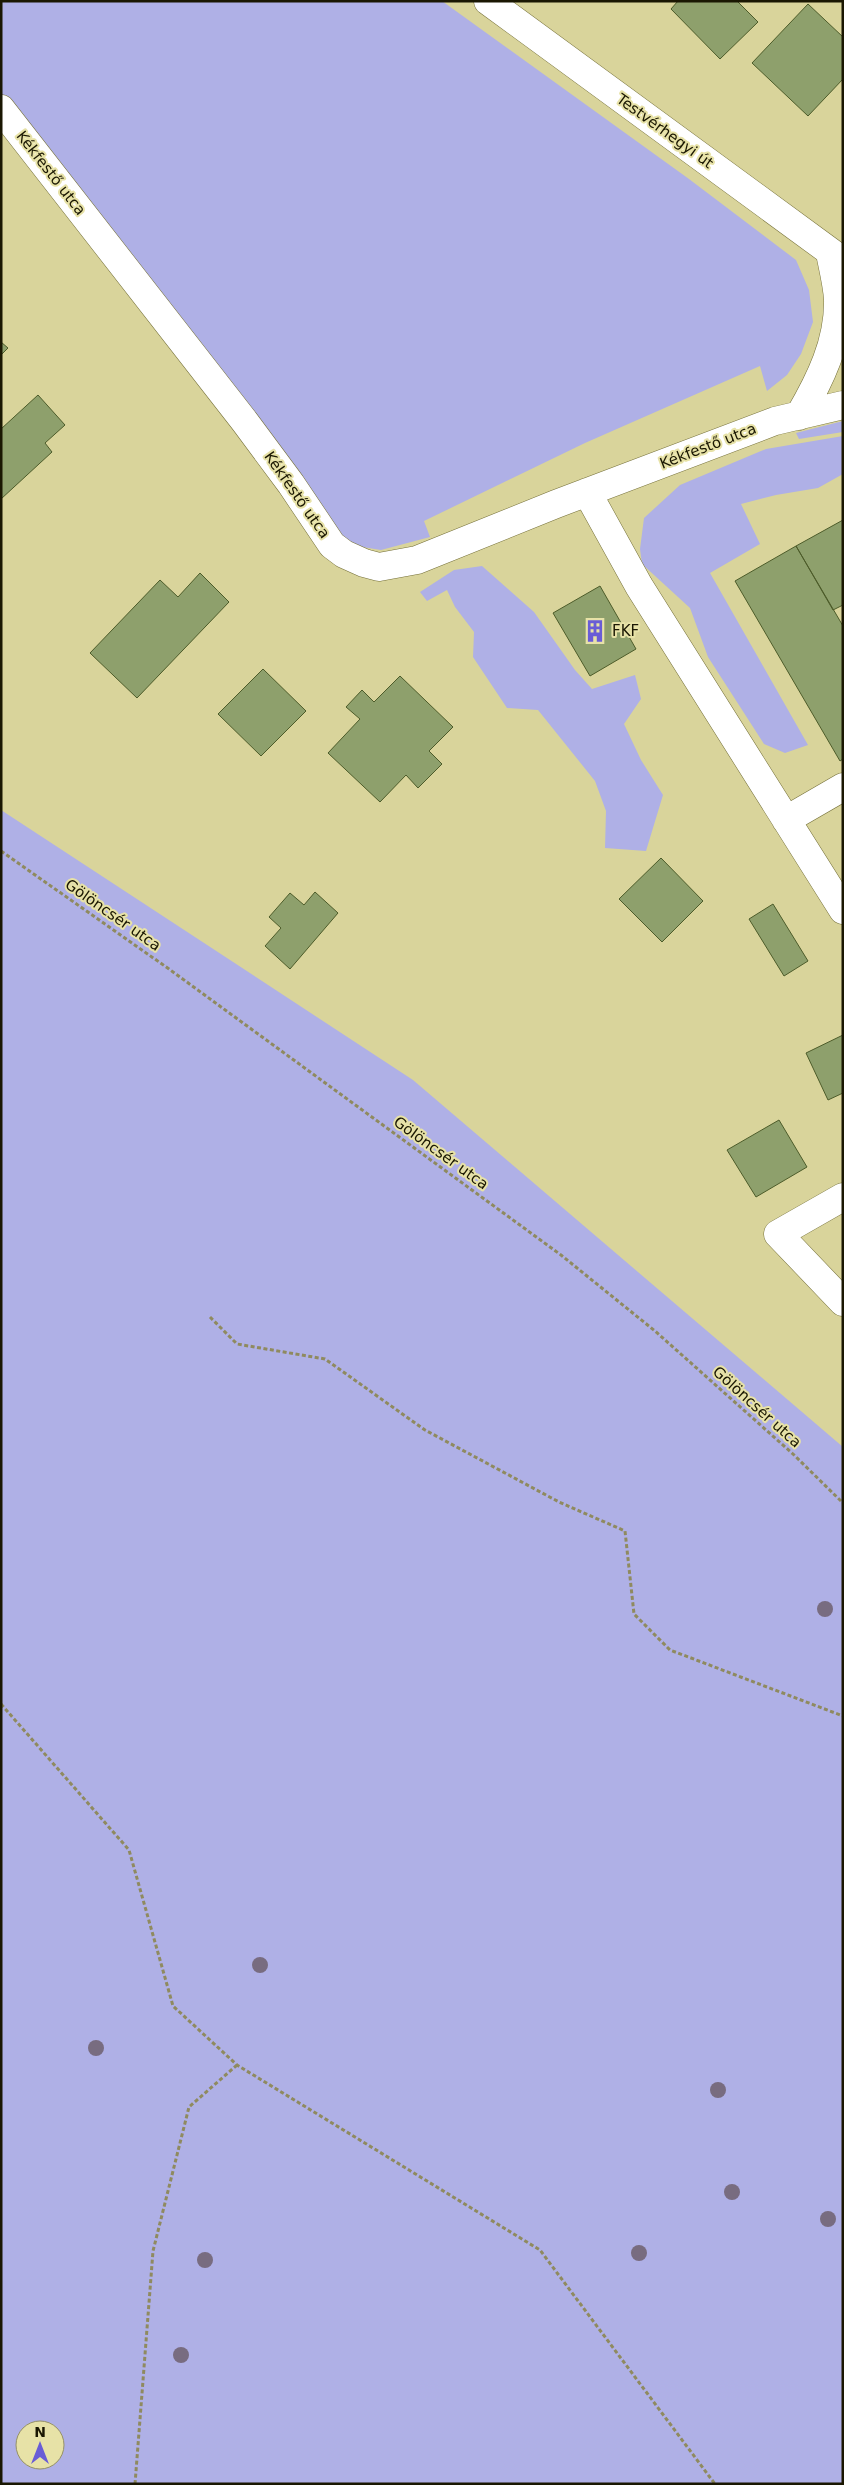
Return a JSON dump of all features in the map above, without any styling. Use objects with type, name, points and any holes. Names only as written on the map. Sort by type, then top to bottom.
[{"type":"street","name":"Testvérhegyi út","points":[[488,1],[837,257]]},
{"type":"street","name":"Kékfestő utca","points":[[1,109],[245,422],[332,544],[344,554],[379,567],[417,560],[587,492],[775,421],[843,406]]},
{"type":"street","points":[[799,416],[818,383],[829,357],[838,300],[837,257]]},
{"type":"street","points":[[587,492],[639,586],[843,910]]},
{"type":"street","points":[[786,820],[843,787]]},
{"type":"street","points":[[843,1196],[778,1234],[843,1302]]},
{"type":"path","name":"Gölöncsér utca","points":[[1,851],[177,974],[561,1255],[662,1337],[794,1454],[843,1503]]},
{"type":"path","points":[[210,1317],[237,1344],[324,1359],[426,1430],[559,1502],[625,1531],[634,1614],[670,1650],[843,1716]]},
{"type":"path","points":[[1,1704],[129,1850],[173,2006],[237,2065],[540,2250],[715,2484]]},
{"type":"path","points":[[135,2484],[153,2250],[189,2107],[237,2065]]},
{"type":"shaded area","points":[[1,1],[442,1],[689,179],[796,260],[809,290],[813,322],[801,354],[787,375],[767,391],[760,366],[585,443],[424,521],[430,537],[381,550],[356,546],[337,533],[1,100]]},
{"type":"shaded area","points":[[843,421],[843,432],[799,439],[796,433]]},
{"type":"shaded area","points":[[843,436],[843,474],[818,488],[776,495],[741,504],[760,544],[710,573],[808,745],[785,753],[764,744],[708,657],[690,608],[642,564],[640,549],[644,518],[680,485],[766,449]]},
{"type":"shaded area","points":[[482,566],[534,612],[575,670],[592,689],[635,675],[641,699],[624,724],[641,760],[663,795],[646,851],[605,848],[606,811],[595,781],[538,710],[507,708],[473,657],[474,632],[455,607],[447,590],[427,601],[420,592],[454,570]]},
{"type":"shaded area","points":[[1,810],[413,1080],[843,1447],[843,2484],[1,2484]]},
{"type":"building","points":[[678,1],[737,1],[758,22],[720,59],[671,9]]},
{"type":"building","points":[[808,4],[843,37],[843,79],[808,116],[752,63]]},
{"type":"building","points":[[1,342],[8,348],[1,355]]},
{"type":"building","points":[[38,395],[65,425],[45,443],[52,452],[1,499],[1,429]]},
{"type":"building","points":[[843,520],[843,605],[833,610],[796,546]]},
{"type":"building","points":[[796,546],[843,626],[843,759],[840,761],[735,581]]},
{"type":"building","points":[[200,573],[229,602],[137,698],[90,653],[160,580],[178,597]]},
{"type":"building","name":"FKF","points":[[600,586],[636,649],[590,676],[553,613]]},
{"type":"building","points":[[263,669],[306,711],[261,756],[218,714]]},
{"type":"building","points":[[400,676],[453,727],[429,751],[442,764],[418,788],[406,775],[380,802],[328,753],[360,719],[346,707],[362,690],[374,702]]},
{"type":"building","points":[[661,858],[703,901],[662,942],[619,899]]},
{"type":"building","points":[[315,892],[338,913],[290,969],[265,946],[281,928],[269,917],[290,893],[304,905]]},
{"type":"building","points":[[773,904],[808,961],[784,976],[749,919]]},
{"type":"building","points":[[843,1035],[843,1093],[828,1100],[806,1053]]},
{"type":"building","points":[[779,1120],[807,1167],[756,1197],[727,1150]]},
{"type":"place","name":"FKF","points":[[595,631]]}]
